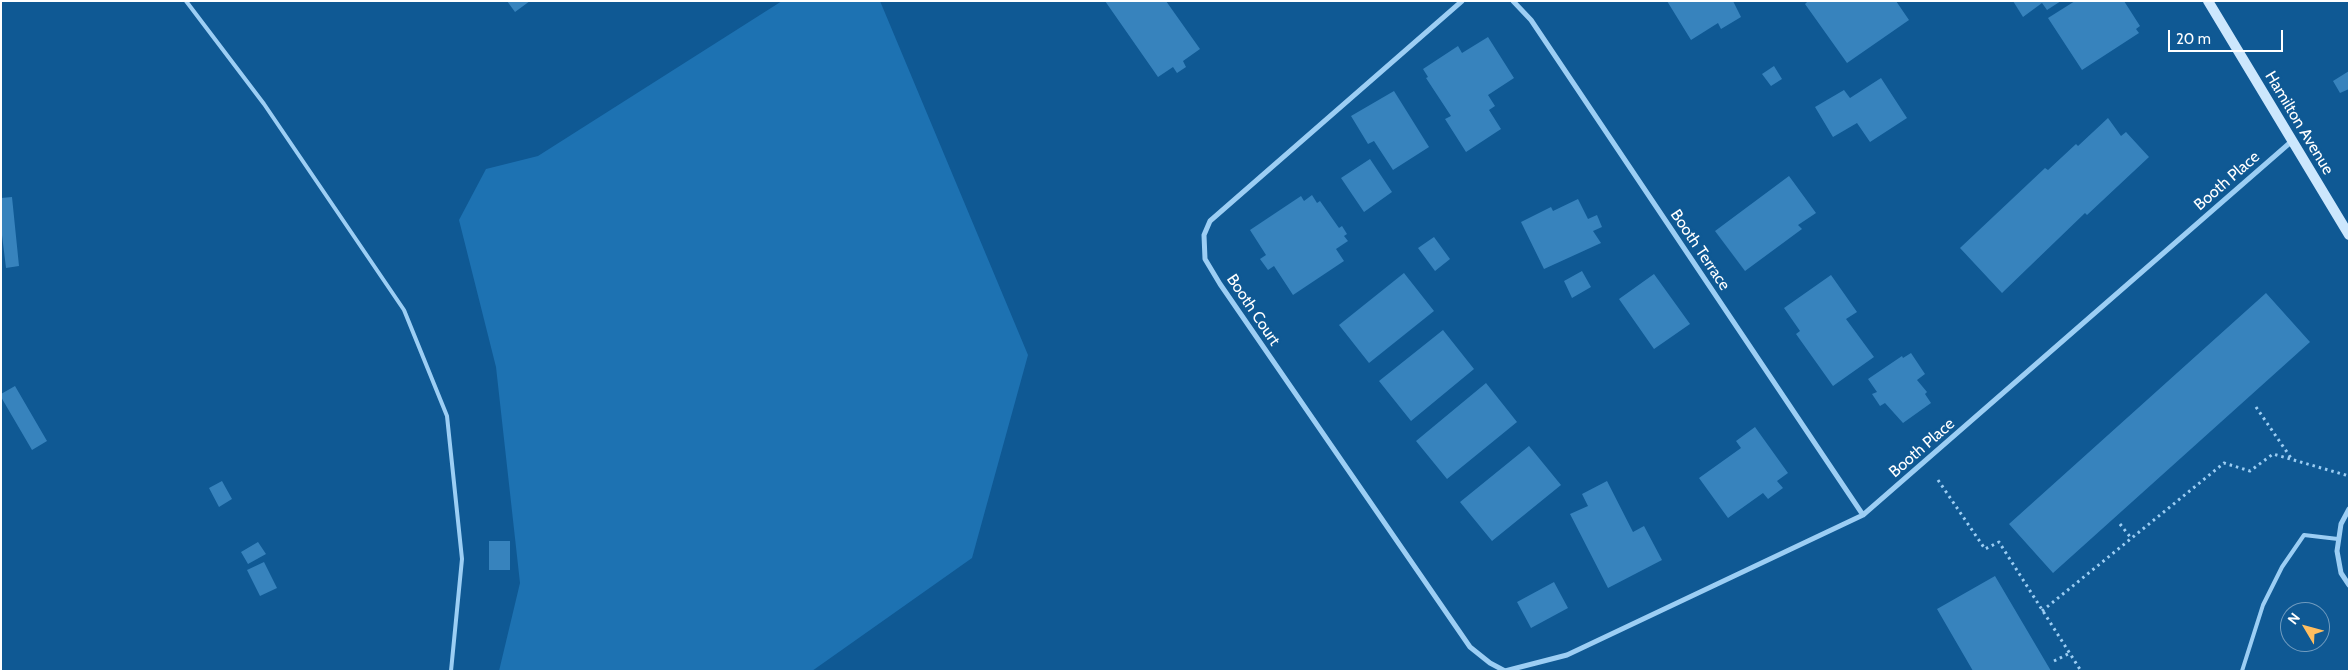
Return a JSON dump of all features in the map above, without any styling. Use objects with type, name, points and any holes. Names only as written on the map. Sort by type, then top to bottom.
[{"type":"main road","name":"Hamilton Avenue","points":[[2208,1],[2349,235]]},
{"type":"street","name":"Booth Court","points":[[1462,1],[1210,221],[1204,235],[1205,259],[1226,293],[1449,619],[1470,647],[1490,663],[1505,671]]},
{"type":"street","name":"Booth Terrace","points":[[1513,1],[1531,20],[1863,515]]},
{"type":"street","name":"Booth Place","points":[[1505,671],[1567,655],[1863,515],[2292,141]]},
{"type":"street","points":[[2349,509],[2341,524],[2336,551],[2341,573],[2349,585]]},
{"type":"lane","points":[[186,1],[264,104],[404,310],[447,416],[462,559],[451,671]]},
{"type":"lane","points":[[2242,671],[2262,605],[2282,567],[2304,535],[2338,539]]},
{"type":"path","points":[[2256,407],[2291,459]]},
{"type":"path","points":[[2042,611],[2224,463],[2250,471],[2273,454],[2349,476]]},
{"type":"path","points":[[1925,461],[1985,548],[1999,542],[2081,671]]},
{"type":"path","points":[[2120,524],[2131,538]]},
{"type":"path","points":[[2054,661],[2070,653]]},
{"type":"shaded area","points":[[782,1],[880,1],[1028,355],[972,558],[812,671],[499,671],[520,583],[496,367],[459,220],[486,169],[538,156]]},
{"type":"building","points":[[507,1],[530,1],[515,12]]},
{"type":"building","points":[[1105,1],[1166,1],[1200,49],[1183,61],[1186,67],[1177,73],[1173,67],[1158,77]]},
{"type":"building","points":[[1667,1],[1733,1],[1741,17],[1721,29],[1718,23],[1691,40]]},
{"type":"building","points":[[1808,1],[1896,1],[1909,20],[1847,63],[1805,4]]},
{"type":"building","points":[[2013,1],[2061,1],[2047,10],[2042,3],[2023,17]]},
{"type":"building","points":[[2075,1],[2124,1],[2140,26],[2136,29],[2139,33],[2082,70],[2048,18]]},
{"type":"building","points":[[1488,37],[1514,78],[1488,95],[1495,106],[1489,110],[1501,129],[1466,152],[1445,119],[1451,116],[1426,78],[1428,77],[1423,69],[1458,46],[1462,53]]},
{"type":"building","points":[[1774,66],[1782,79],[1771,86],[1762,74]]},
{"type":"building","points":[[2349,71],[2349,89],[2340,93],[2333,81]]},
{"type":"building","points":[[1881,78],[1907,118],[1870,142],[1857,123],[1833,137],[1815,107],[1844,90],[1850,98]]},
{"type":"building","points":[[1394,91],[1429,147],[1393,170],[1374,141],[1368,144],[1351,116]]},
{"type":"building","points":[[2108,118],[2121,136],[2126,132],[2149,157],[2087,215],[2085,213],[2002,293],[1960,248],[2045,168],[2048,170],[2076,144],[2078,146]]},
{"type":"building","points":[[1370,159],[1392,192],[1364,212],[1341,178]]},
{"type":"building","points":[[1789,176],[1816,213],[1798,225],[1802,229],[1745,271],[1715,231]]},
{"type":"building","points":[[1312,195],[1317,203],[1320,201],[1339,228],[1342,226],[1347,234],[1344,236],[1348,241],[1336,249],[1344,261],[1293,295],[1274,266],[1268,270],[1260,259],[1266,255],[1250,230],[1301,196],[1304,201]]},
{"type":"building","points":[[12,197],[19,266],[6,268],[1,227],[1,198]]},
{"type":"building","points":[[1578,199],[1588,219],[1597,215],[1602,227],[1593,231],[1601,243],[1544,269],[1521,222],[1551,207],[1553,211]]},
{"type":"building","points":[[1434,237],[1450,259],[1435,271],[1418,248]]},
{"type":"building","points":[[1582,271],[1591,287],[1572,298],[1564,281]]},
{"type":"building","points":[[1404,273],[1434,311],[1369,363],[1339,325]]},
{"type":"building","points":[[1654,274],[1690,324],[1654,349],[1619,299]]},
{"type":"building","points":[[1831,275],[1857,312],[1846,319],[1874,357],[1833,386],[1796,334],[1800,331],[1784,308]]},
{"type":"building","points":[[2266,293],[2310,342],[2053,573],[2009,524]]},
{"type":"building","points":[[1443,330],[1474,369],[1411,421],[1379,381]]},
{"type":"building","points":[[1911,353],[1925,374],[1917,380],[1927,392],[1925,394],[1931,403],[1903,423],[1885,403],[1880,406],[1872,394],[1877,392],[1868,379],[1902,356],[1903,358]]},
{"type":"building","points":[[1486,383],[1517,422],[1447,479],[1416,441]]},
{"type":"building","points":[[15,386],[47,441],[32,450],[1,397],[1,394]]},
{"type":"building","points":[[1755,427],[1788,473],[1777,481],[1783,488],[1768,499],[1763,493],[1728,518],[1699,478],[1741,448],[1736,441]]},
{"type":"building","points":[[1529,446],[1561,485],[1492,541],[1460,502]]},
{"type":"building","points":[[222,481],[232,499],[219,507],[209,488]]},
{"type":"building","points":[[1607,481],[1633,532],[1644,526],[1662,560],[1608,588],[1570,514],[1588,506],[1582,494]]},
{"type":"building","points":[[489,541],[510,541],[510,570],[489,570]]},
{"type":"building","points":[[258,542],[266,554],[248,564],[241,552]]},
{"type":"building","points":[[264,562],[277,588],[260,596],[247,570]]},
{"type":"building","points":[[1995,576],[2051,671],[1973,671],[1937,609]]},
{"type":"building","points":[[1554,582],[1568,608],[1531,628],[1517,602]]}]
